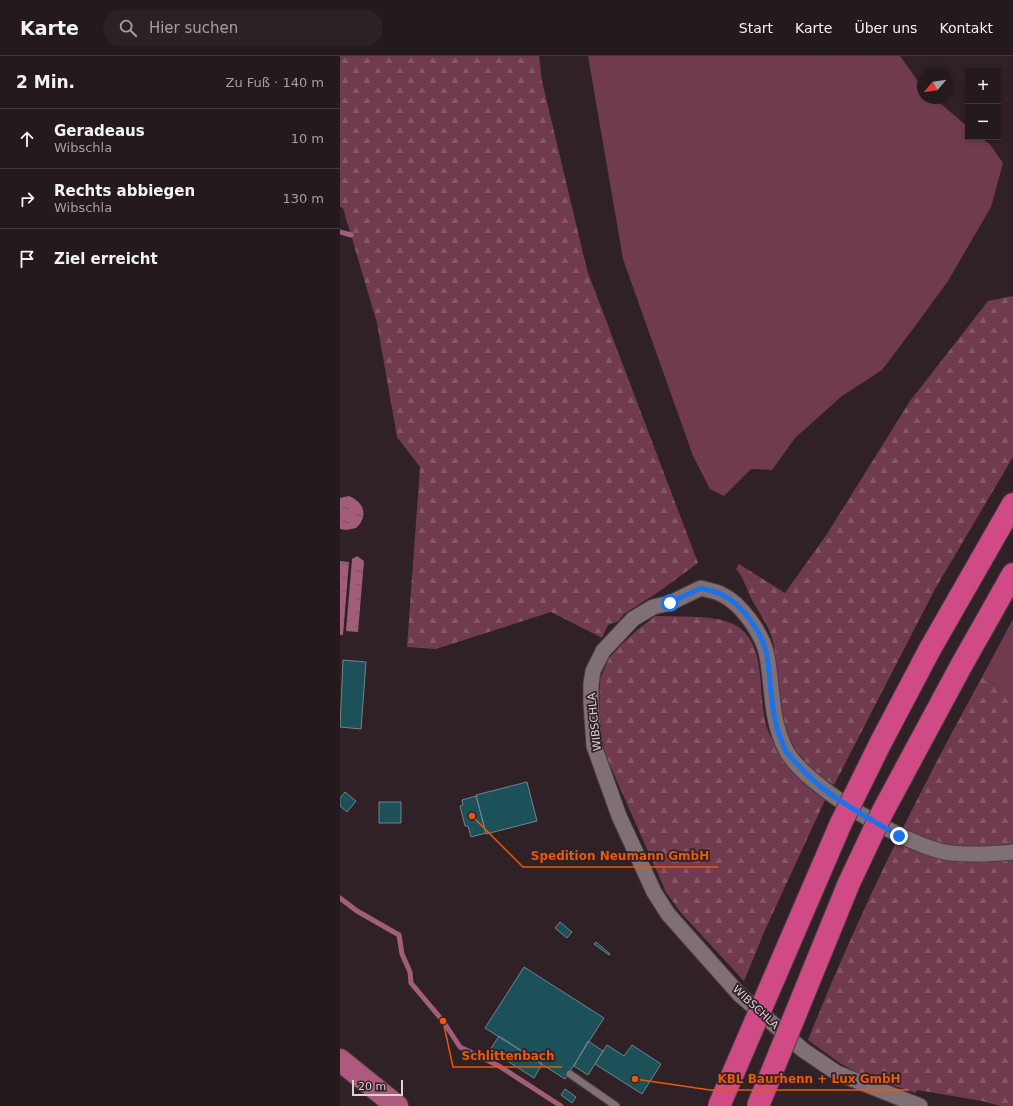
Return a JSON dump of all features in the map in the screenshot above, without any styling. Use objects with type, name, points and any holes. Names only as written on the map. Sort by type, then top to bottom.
[{"type":"highway","points":[[718,1106],[840,823],[880,742],[930,649],[1013,504]]},
{"type":"highway","points":[[758,1106],[850,883],[883,811],[961,666],[1013,574]]},
{"type":"main road","points":[[340,1060],[397,1106]]},
{"type":"street","name":"WIBSCHLA","points":[[920,1106],[837,1073],[803,1050],[739,994],[668,914],[635,852],[607,784],[594,746],[590,684],[593,671],[603,651],[633,619],[653,607],[670,603],[701,588],[720,593],[738,608],[750,621],[761,638],[767,655],[775,723],[786,751],[806,774],[829,794],[899,836],[931,848],[950,852],[986,855],[1013,852]]},
{"type":"lane","points":[[570,1074],[616,1106]]},
{"type":"green space","points":[[340,56],[539,56],[542,81],[587,270],[698,563],[657,593],[624,614],[619,621],[608,625],[602,638],[551,612],[436,649],[407,647],[420,467],[397,437],[377,323],[343,208],[340,207]]},
{"type":"green space","points":[[588,56],[900,56],[917,80],[917,104],[941,104],[965,124],[965,140],[986,141],[1003,163],[991,207],[948,281],[882,370],[842,396],[795,438],[772,470],[751,469],[724,496],[710,489],[693,456],[623,259]]},
{"type":"green space","points":[[1013,296],[1013,457],[935,589],[834,785],[808,764],[790,739],[780,711],[773,642],[767,625],[751,598],[743,579],[736,569],[739,564],[785,593],[827,534],[910,401],[988,301]]},
{"type":"green space","points":[[655,616],[717,619],[740,628],[750,639],[756,653],[765,719],[769,733],[792,771],[825,800],[765,930],[744,981],[681,913],[666,892],[605,754],[599,726],[600,679],[609,658],[636,631]]},
{"type":"green space","points":[[1013,619],[1013,694],[982,677]]},
{"type":"green space","points":[[982,677],[1013,694],[1013,1106],[1000,1106],[982,1101],[917,1090],[916,1093],[864,1076],[841,1064],[808,1040],[847,947],[889,856],[934,766]]},
{"type":"water","points":[[349,496],[361,506],[363,510],[362,519],[356,528],[346,530],[340,529],[340,498]]},
{"type":"water","points":[[357,556],[364,561],[358,632],[346,631],[352,559]]},
{"type":"water","points":[[340,561],[349,562],[343,635],[340,635]]},
{"type":"building","points":[[343,660],[366,662],[361,729],[340,727]]},
{"type":"building","points":[[527,782],[537,821],[486,834],[476,795]]},
{"type":"building","points":[[345,792],[356,801],[347,812],[340,806],[340,798]]},
{"type":"building","points":[[476,796],[486,833],[471,837],[468,826],[465,826],[460,806],[463,805],[462,800]]},
{"type":"building","points":[[379,802],[401,802],[401,823],[379,823]]},
{"type":"building","points":[[560,922],[572,932],[567,938],[555,928]]},
{"type":"building","points":[[596,942],[610,954],[609,955],[594,944]]},
{"type":"building","points":[[524,967],[604,1018],[565,1079],[485,1028]]},
{"type":"building","points":[[499,1036],[542,1064],[534,1078],[490,1050]]},
{"type":"building","points":[[588,1041],[603,1051],[588,1075],[574,1066]]},
{"type":"building","points":[[607,1045],[624,1056],[632,1045],[661,1064],[642,1094],[595,1064]]},
{"type":"building","points":[[565,1089],[576,1097],[572,1103],[561,1095]]},
{"type":"waterway","points":[[340,232],[351,235]]},
{"type":"waterway","points":[[340,898],[357,911],[399,935],[402,954],[410,972],[411,983],[443,1021],[460,1047],[499,1066],[561,1106]]},
{"type":"place","name":"Spedition Neumann GmbH","points":[[472,816]]},
{"type":"place","name":"Schlittenbach","points":[[443,1021]]},
{"type":"place","name":"KBL Baurhenn + Lux GmbH","points":[[635,1079]]},
{"type":"route","points":[[670,603],[701,588],[720,593],[738,608],[750,621],[761,638],[767,655],[770,693],[775,723],[786,751],[806,774],[829,794],[899,836]]}]
